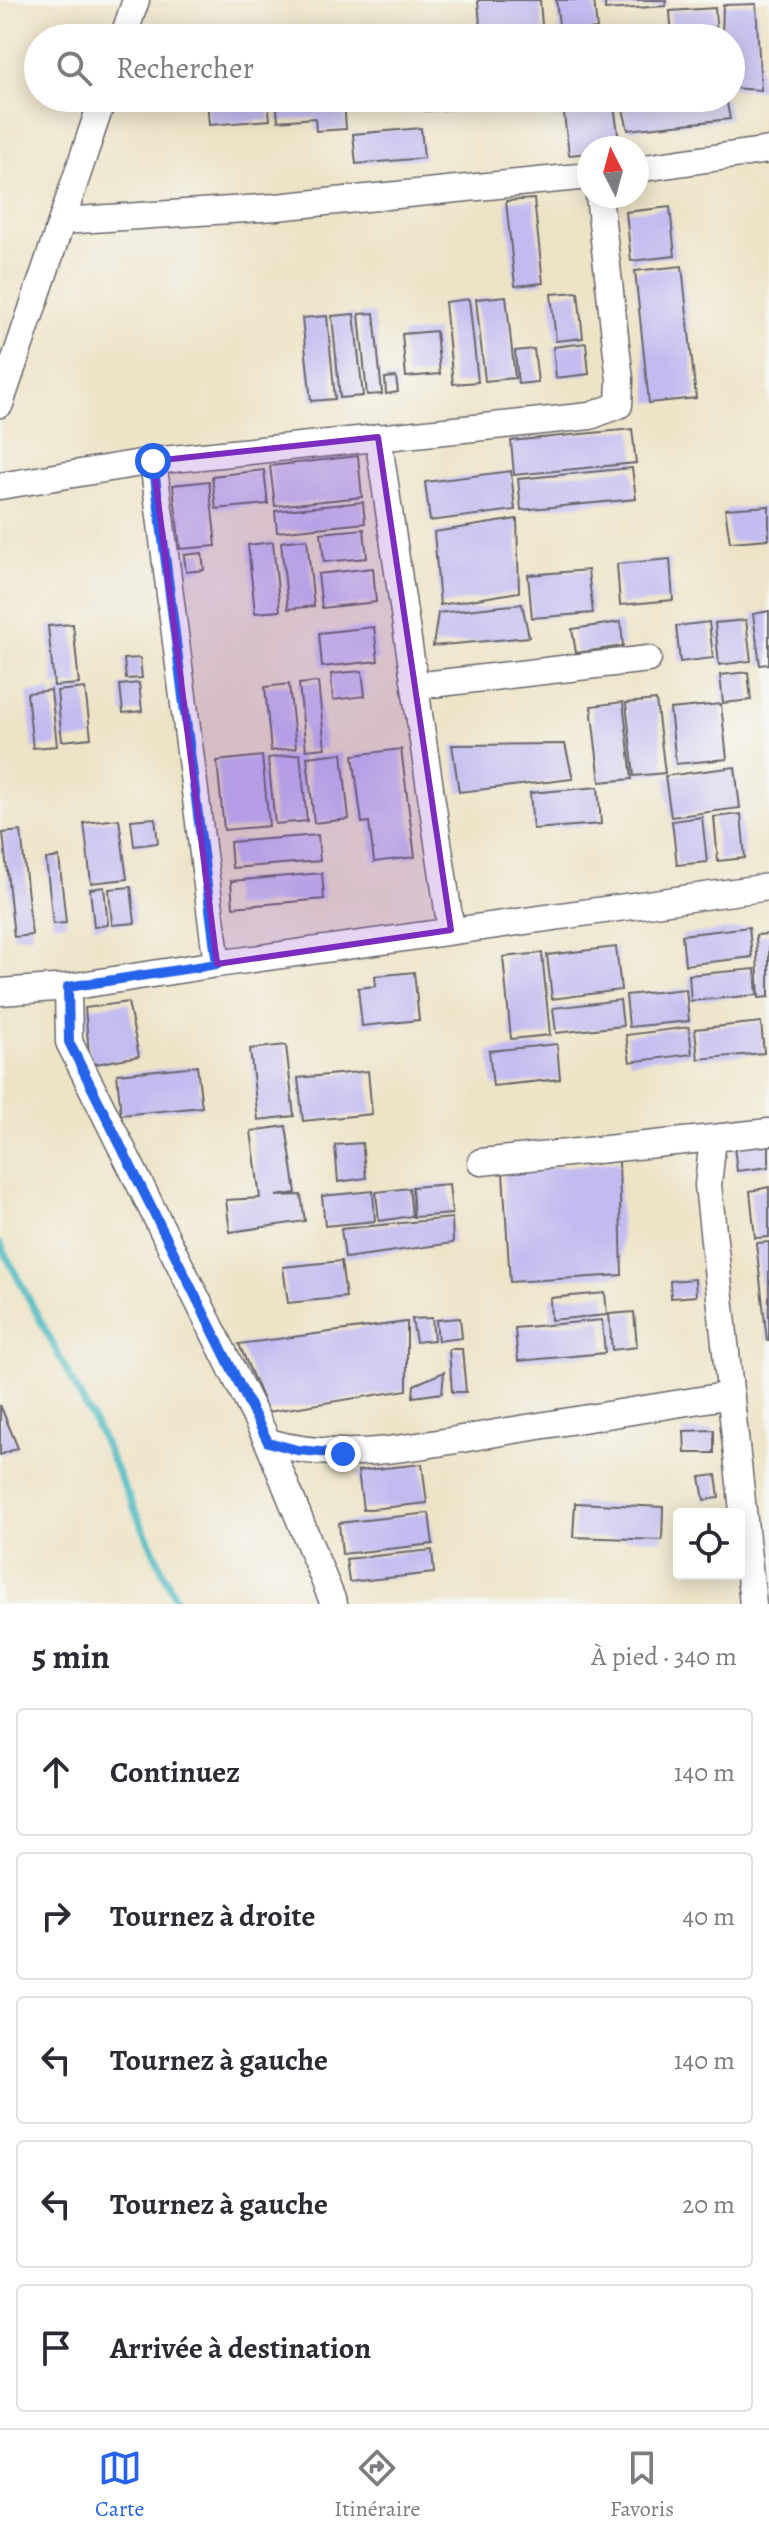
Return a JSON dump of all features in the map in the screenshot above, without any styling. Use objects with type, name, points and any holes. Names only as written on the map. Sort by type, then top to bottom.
[{"type":"street","points":[[128,24],[136,0]]},
{"type":"street","points":[[0,404],[98,112]]},
{"type":"street","points":[[649,167],[769,150]]},
{"type":"street","points":[[62,221],[276,207],[577,177]]},
{"type":"street","points":[[0,486],[153,461],[590,416],[619,405],[620,380],[600,208]]},
{"type":"street","points":[[378,437],[451,930]]},
{"type":"street","points":[[153,461],[217,964]]},
{"type":"street","points":[[415,686],[648,659]]},
{"type":"street","points":[[0,992],[68,987],[769,887]]},
{"type":"street","points":[[68,987],[69,1042],[268,1442],[334,1604]]},
{"type":"street","points":[[481,1162],[769,1132]]},
{"type":"street","points":[[713,1138],[708,1185],[710,1227],[753,1604]]},
{"type":"street","points":[[268,1442],[297,1450],[343,1454],[429,1444],[731,1395]]},
{"type":"highlighted area","points":[[378,437],[451,930],[217,964],[153,461]]},
{"type":"building","points":[[478,0],[540,0],[542,24],[480,24]]},
{"type":"building","points":[[556,0],[594,0],[596,24],[559,24]]},
{"type":"building","points":[[605,0],[666,0],[666,6],[605,10]]},
{"type":"building","points":[[756,4],[761,90],[745,89],[745,24],[722,24],[723,5]]},
{"type":"building","points":[[715,8],[716,24],[671,24],[670,11]]},
{"type":"building","points":[[208,112],[269,112],[270,120],[209,125]]},
{"type":"building","points":[[277,112],[345,112],[346,129],[316,131],[315,118],[278,121]]},
{"type":"building","points":[[564,112],[615,112],[618,136],[577,136],[577,154],[569,155]]},
{"type":"building","points":[[624,112],[729,112],[730,119],[628,130]]},
{"type":"building","points":[[421,128],[424,158],[356,164],[353,134]]},
{"type":"building","points":[[534,199],[543,283],[515,286],[506,201]]},
{"type":"building","points":[[670,207],[675,256],[631,261],[626,212]]},
{"type":"building","points":[[682,266],[696,398],[649,403],[635,271]]},
{"type":"building","points":[[578,292],[583,338],[556,341],[551,294]]},
{"type":"building","points":[[506,296],[515,378],[485,381],[476,299]]},
{"type":"building","points":[[469,299],[478,382],[453,384],[445,302]]},
{"type":"building","points":[[374,313],[382,394],[367,395],[359,314]]},
{"type":"building","points":[[354,314],[363,396],[340,398],[332,316]]},
{"type":"building","points":[[327,316],[335,399],[311,401],[302,318]]},
{"type":"building","points":[[436,331],[440,374],[406,377],[402,334]]},
{"type":"building","points":[[586,343],[589,374],[556,378],[553,347]]},
{"type":"building","points":[[534,349],[538,382],[518,384],[515,351]]},
{"type":"building","points":[[396,377],[398,392],[386,394],[385,378]]},
{"type":"building","points":[[632,429],[636,463],[514,475],[511,441]]},
{"type":"building","points":[[358,456],[362,497],[275,506],[270,466]]},
{"type":"building","points":[[632,468],[636,499],[521,510],[518,479]]},
{"type":"building","points":[[264,470],[268,504],[216,509],[212,476]]},
{"type":"building","points":[[511,471],[515,510],[430,521],[425,482]]},
{"type":"building","points":[[209,481],[216,546],[180,549],[173,485]]},
{"type":"building","points":[[363,502],[365,523],[277,532],[275,511]]},
{"type":"building","points":[[769,506],[769,539],[730,542],[725,509]]},
{"type":"building","points":[[517,519],[519,592],[440,605],[434,532]]},
{"type":"building","points":[[364,529],[367,558],[324,562],[321,533]]},
{"type":"building","points":[[307,539],[314,606],[288,609],[281,542]]},
{"type":"building","points":[[273,542],[280,611],[255,613],[248,545]]},
{"type":"building","points":[[202,553],[204,570],[186,572],[184,555]]},
{"type":"building","points":[[670,559],[673,600],[620,605],[617,564]]},
{"type":"building","points":[[373,568],[376,602],[322,608],[318,574]]},
{"type":"building","points":[[588,570],[593,613],[532,618],[528,575]]},
{"type":"building","points":[[522,604],[529,637],[433,646],[438,613]]},
{"type":"building","points":[[769,611],[769,664],[760,665],[753,614]]},
{"type":"building","points":[[746,620],[751,661],[719,665],[715,623]]},
{"type":"building","points":[[621,622],[623,646],[576,653],[572,629]]},
{"type":"building","points":[[709,622],[713,658],[680,662],[676,626]]},
{"type":"building","points":[[73,624],[79,684],[54,686],[48,626]]},
{"type":"building","points":[[374,627],[378,661],[322,667],[319,633]]},
{"type":"building","points":[[140,658],[142,678],[126,679],[124,659]]},
{"type":"building","points":[[362,671],[365,696],[333,700],[331,674]]},
{"type":"building","points":[[748,672],[751,700],[723,703],[720,675]]},
{"type":"building","points":[[318,682],[325,748],[306,750],[299,684]]},
{"type":"building","points":[[139,683],[142,711],[123,713],[120,685]]},
{"type":"building","points":[[289,684],[296,748],[271,751],[265,687]]},
{"type":"building","points":[[85,688],[91,738],[62,741],[57,691]]},
{"type":"building","points":[[51,690],[57,746],[33,748],[27,693]]},
{"type":"building","points":[[656,700],[665,773],[634,776],[626,703]]},
{"type":"building","points":[[623,702],[632,779],[600,782],[591,706]]},
{"type":"building","points":[[721,704],[727,759],[676,764],[670,709]]},
{"type":"building","points":[[565,744],[573,779],[459,792],[452,745]]},
{"type":"building","points":[[401,749],[415,857],[374,862],[369,822],[362,823],[353,755]]},
{"type":"building","points":[[342,753],[349,819],[314,823],[307,757]]},
{"type":"building","points":[[300,754],[307,821],[275,824],[268,758]]},
{"type":"building","points":[[262,756],[269,826],[224,830],[217,761]]},
{"type":"building","points":[[735,767],[740,808],[671,817],[665,776]]},
{"type":"building","points":[[598,787],[601,824],[533,829],[530,793]]},
{"type":"building","points":[[741,814],[745,858],[718,861],[714,817]]},
{"type":"building","points":[[702,817],[707,862],[677,865],[672,821]]},
{"type":"building","points":[[155,818],[158,843],[134,846],[131,820]]},
{"type":"building","points":[[119,819],[127,879],[91,883],[84,823]]},
{"type":"building","points":[[21,831],[32,935],[14,937],[3,833]]},
{"type":"building","points":[[318,835],[320,861],[232,868],[230,842]]},
{"type":"building","points":[[59,857],[66,923],[53,924],[46,859]]},
{"type":"building","points":[[322,873],[324,899],[233,907],[231,881]]},
{"type":"building","points":[[104,887],[108,925],[94,927],[90,889]]},
{"type":"building","points":[[131,887],[135,923],[112,925],[109,889]]},
{"type":"building","points":[[749,927],[752,957],[685,965],[682,935]]},
{"type":"building","points":[[769,934],[769,997],[759,998],[756,935]]},
{"type":"building","points":[[616,947],[621,990],[552,999],[547,955]]},
{"type":"building","points":[[542,953],[550,1035],[511,1039],[503,957]]},
{"type":"building","points":[[755,969],[757,995],[691,1001],[689,975]]},
{"type":"building","points":[[414,972],[419,1020],[362,1026],[358,988],[376,986],[375,976]]},
{"type":"building","points":[[686,989],[689,1021],[629,1027],[626,995]]},
{"type":"building","points":[[620,1000],[623,1026],[556,1033],[553,1008]]},
{"type":"building","points":[[128,1002],[139,1056],[90,1065],[85,1008]]},
{"type":"building","points":[[761,1022],[764,1053],[698,1059],[695,1029]]},
{"type":"building","points":[[689,1027],[692,1054],[630,1062],[626,1035]]},
{"type":"building","points":[[557,1044],[560,1079],[493,1086],[489,1051]]},
{"type":"building","points":[[286,1045],[294,1116],[258,1120],[250,1049]]},
{"type":"building","points":[[197,1066],[202,1107],[121,1115],[117,1074]]},
{"type":"building","points":[[368,1071],[372,1114],[303,1121],[298,1078]]},
{"type":"building","points":[[286,1126],[296,1193],[276,1196],[301,1195],[305,1221],[230,1232],[226,1200],[260,1198],[251,1131]]},
{"type":"building","points":[[769,1141],[769,1167],[737,1171],[734,1147]]},
{"type":"building","points":[[362,1143],[366,1178],[338,1182],[335,1145]]},
{"type":"building","points":[[619,1161],[622,1275],[510,1282],[503,1173]]},
{"type":"building","points":[[449,1184],[452,1214],[414,1217],[412,1187]]},
{"type":"building","points":[[769,1187],[769,1237],[755,1238],[750,1191]]},
{"type":"building","points":[[409,1188],[412,1216],[379,1221],[376,1192]]},
{"type":"building","points":[[373,1191],[375,1221],[325,1226],[322,1196]]},
{"type":"building","points":[[452,1218],[453,1243],[345,1258],[341,1229]]},
{"type":"building","points":[[769,1242],[769,1341],[767,1341],[756,1243]]},
{"type":"building","points":[[341,1261],[346,1297],[288,1303],[283,1267]]},
{"type":"building","points":[[695,1279],[696,1296],[671,1298],[670,1281]]},
{"type":"building","points":[[605,1293],[607,1315],[551,1320],[550,1298]]},
{"type":"building","points":[[634,1312],[637,1347],[612,1350],[609,1314]]},
{"type":"building","points":[[432,1318],[434,1340],[416,1342],[412,1319]]},
{"type":"building","points":[[460,1318],[462,1338],[438,1341],[436,1320]]},
{"type":"building","points":[[602,1320],[605,1353],[518,1361],[515,1328]]},
{"type":"building","points":[[407,1322],[407,1390],[268,1412],[239,1344]]},
{"type":"building","points":[[449,1349],[462,1349],[466,1392],[452,1392]]},
{"type":"building","points":[[444,1372],[442,1393],[413,1397],[414,1385]]},
{"type":"building","points":[[0,1405],[18,1448],[0,1455]]},
{"type":"building","points":[[714,1430],[714,1453],[685,1453],[684,1431]]},
{"type":"building","points":[[422,1464],[427,1503],[363,1510],[358,1471]]},
{"type":"building","points":[[716,1475],[719,1498],[704,1500],[700,1477]]},
{"type":"building","points":[[575,1503],[663,1507],[662,1540],[573,1537]]},
{"type":"building","points":[[429,1513],[433,1544],[342,1554],[339,1523]]},
{"type":"building","points":[[432,1550],[434,1573],[349,1582],[346,1559]]},
{"type":"waterway","points":[[0,1244],[98,1430],[178,1604]]},
{"type":"route","points":[[153,461],[217,964],[68,987],[69,1042],[268,1442],[318,1454],[343,1454]]}]
